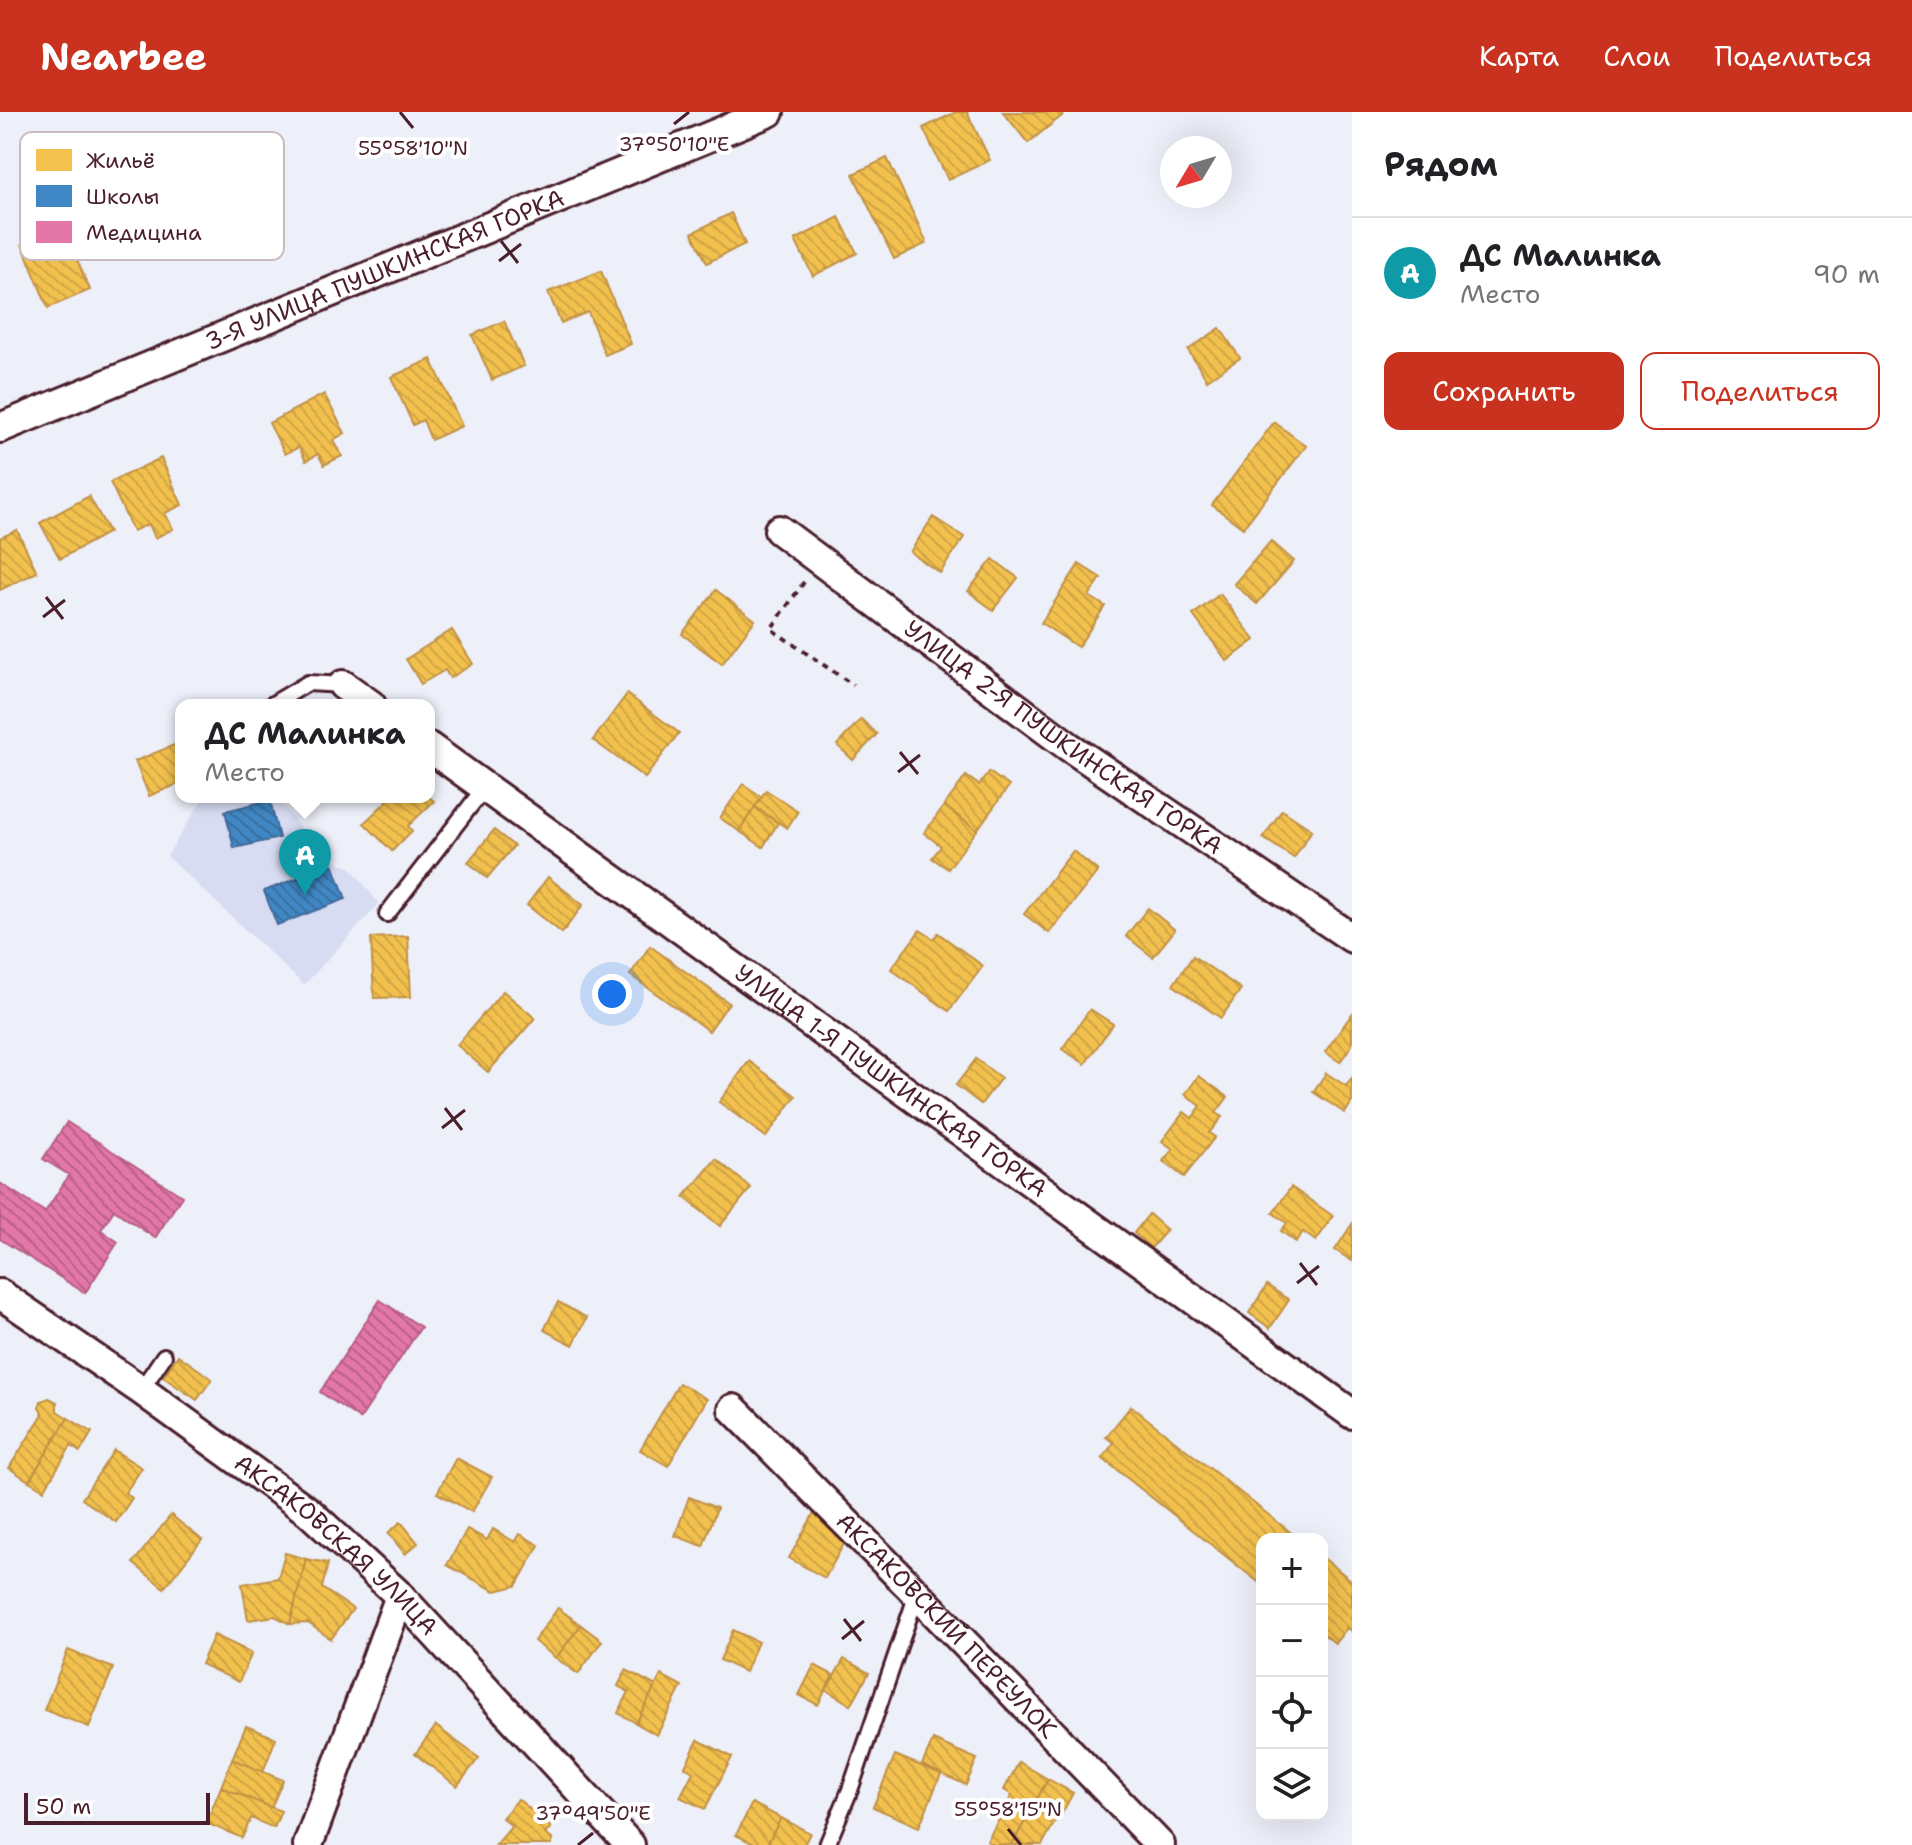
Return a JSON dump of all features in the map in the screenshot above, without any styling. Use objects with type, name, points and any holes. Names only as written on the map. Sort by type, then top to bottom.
[{"type":"street","name":"3-Я УЛИЦА ПУШКИНСКАЯ ГОРКА","points":[[0,428],[769,112]]},
{"type":"street","name":"УЛИЦА 2-Я ПУШКИНСКАЯ ГОРКА","points":[[779,530],[1068,746],[1352,938]]},
{"type":"street","points":[[343,685],[363,699]]},
{"type":"street","name":"УЛИЦА 1-Я ПУШКИНСКАЯ ГОРКА","points":[[435,751],[1352,1414]]},
{"type":"street","name":"АКСАКОВСКАЯ УЛИЦА","points":[[0,1294],[141,1390],[309,1512],[400,1596],[630,1845]]},
{"type":"street","name":"АКСАКОВСКИЙ ПЕРЕУЛОК","points":[[733,1409],[1160,1845]]},
{"type":"street","points":[[308,1845],[400,1596]]},
{"type":"lane","points":[[281,699],[308,683],[343,685]]},
{"type":"lane","points":[[387,914],[485,787]]},
{"type":"lane","points":[[141,1390],[164,1356]]},
{"type":"lane","points":[[827,1845],[850,1790],[917,1594]]},
{"type":"path","points":[[819,560],[771,629],[853,685]]},
{"type":"shaded area","points":[[200,803],[282,803],[309,841],[351,868],[379,904],[304,985],[167,856]]},
{"type":"building: Жильё","points":[[956,112],[967,112],[990,160],[948,180],[923,128]]},
{"type":"building: Жильё","points":[[1003,112],[1060,112],[1063,115],[1028,143]]},
{"type":"building: Жильё","points":[[887,158],[927,243],[894,259],[853,174]]},
{"type":"building: Жильё","points":[[731,213],[745,244],[707,263],[692,233]]},
{"type":"building: Жильё","points":[[839,217],[857,253],[813,276],[795,240]]},
{"type":"building: Жильё","points":[[28,260],[77,260],[90,290],[48,308]]},
{"type":"building: Жильё","points":[[601,271],[631,344],[605,355],[588,312],[561,323],[548,292]]},
{"type":"building: Жильё","points":[[504,321],[524,366],[492,380],[472,335]]},
{"type":"building: Жильё","points":[[1220,328],[1240,358],[1207,380],[1188,350]]},
{"type":"building: Жильё","points":[[431,359],[462,426],[431,440],[423,420],[413,425],[391,377]]},
{"type":"building: Жильё","points":[[324,394],[345,433],[333,440],[342,456],[324,465],[318,454],[306,461],[299,447],[285,454],[269,423]]},
{"type":"building: Жильё","points":[[1274,422],[1306,446],[1243,528],[1212,505]]},
{"type":"building: Жильё","points":[[161,458],[182,505],[165,513],[173,529],[155,538],[149,524],[133,531],[110,482]]},
{"type":"building: Жильё","points":[[89,496],[109,532],[60,559],[40,523]]},
{"type":"building: Жильё","points":[[933,517],[964,537],[940,573],[910,552]]},
{"type":"building: Жильё","points":[[17,530],[37,572],[0,590],[0,538]]},
{"type":"building: Жильё","points":[[1271,541],[1294,561],[1257,604],[1234,584]]},
{"type":"building: Жильё","points":[[993,559],[1018,578],[993,610],[968,591]]},
{"type":"building: Жильё","points":[[1079,564],[1101,578],[1089,596],[1105,606],[1078,647],[1041,623]]},
{"type":"building: Жильё","points":[[716,590],[755,620],[722,664],[682,634]]},
{"type":"building: Жильё","points":[[1220,594],[1255,640],[1227,661],[1193,615]]},
{"type":"building: Жильё","points":[[452,630],[473,664],[450,678],[445,670],[421,684],[406,659]]},
{"type":"building: Жильё","points":[[627,694],[679,733],[645,778],[593,740]]},
{"type":"building: Жильё","points":[[861,719],[877,734],[853,760],[837,745]]},
{"type":"building: Жильё","points":[[174,745],[175,785],[149,796],[135,761]]},
{"type":"building: Жильё","points":[[989,772],[1009,786],[977,830],[944,806],[966,776],[979,785]]},
{"type":"building: Жильё","points":[[743,784],[762,797],[739,831],[720,818]]},
{"type":"building: Жильё","points":[[766,790],[798,811],[787,828],[755,807]]},
{"type":"building: Жильё","points":[[385,803],[432,803],[408,826],[412,831],[392,851],[364,823]]},
{"type":"building: Жильё","points":[[944,806],[977,830],[948,869],[932,858],[941,846],[924,833]]},
{"type":"building: Жильё","points":[[755,807],[778,823],[763,847],[739,831]]},
{"type":"building: Жильё","points":[[1282,810],[1312,830],[1294,858],[1263,838]]},
{"type":"building: Жильё","points":[[494,830],[514,846],[487,878],[468,862]]},
{"type":"building: Жильё","points":[[1073,851],[1098,871],[1049,933],[1024,914]]},
{"type":"building: Жильё","points":[[548,877],[583,905],[562,933],[527,905]]},
{"type":"building: Жильё","points":[[1148,908],[1175,930],[1153,957],[1126,936]]},
{"type":"building: Жильё","points":[[920,930],[934,939],[938,933],[983,966],[949,1011],[891,969]]},
{"type":"building: Жильё","points":[[408,936],[411,997],[374,998],[371,938]]},
{"type":"building: Жильё","points":[[650,946],[729,1003],[709,1031],[630,975]]},
{"type":"building: Жильё","points":[[1193,956],[1241,989],[1221,1018],[1173,985]]},
{"type":"building: Жильё","points":[[503,991],[535,1018],[488,1072],[457,1045]]},
{"type":"building: Жильё","points":[[1090,1009],[1113,1024],[1085,1064],[1062,1049]]},
{"type":"building: Жильё","points":[[1352,1014],[1352,1045],[1340,1062],[1325,1052]]},
{"type":"building: Жильё","points":[[976,1059],[1001,1078],[981,1104],[956,1085]]},
{"type":"building: Жильё","points":[[749,1061],[796,1096],[766,1137],[719,1102]]},
{"type":"building: Жильё","points":[[1326,1073],[1346,1086],[1352,1078],[1352,1102],[1345,1113],[1313,1092]]},
{"type":"building: Жильё","points":[[1199,1076],[1228,1097],[1216,1113],[1222,1117],[1209,1133],[1215,1137],[1184,1177],[1163,1161],[1173,1149],[1162,1141],[1184,1112],[1192,1118],[1201,1106],[1185,1094]]},
{"type":"building: Жильё","points":[[716,1159],[751,1188],[720,1226],[684,1197]]},
{"type":"building: Жильё","points":[[1291,1187],[1333,1216],[1316,1241],[1303,1232],[1296,1242],[1281,1231],[1287,1223],[1273,1213]]},
{"type":"building: Жильё","points":[[1149,1214],[1167,1230],[1151,1248],[1134,1233]]},
{"type":"building: Жильё","points":[[1352,1224],[1352,1261],[1335,1250]]},
{"type":"building: Жильё","points":[[1267,1285],[1289,1300],[1270,1328],[1249,1313]]},
{"type":"building: Жильё","points":[[558,1302],[587,1318],[573,1345],[544,1330]]},
{"type":"building: Жильё","points":[[178,1355],[212,1379],[197,1400],[163,1377]]},
{"type":"building: Жильё","points":[[679,1383],[707,1399],[668,1466],[640,1450]]},
{"type":"building: Жильё","points":[[49,1398],[57,1402],[57,1411],[68,1418],[29,1481],[9,1468],[43,1414],[39,1408],[41,1401]]},
{"type":"building: Жильё","points":[[1131,1406],[1291,1533],[1256,1533],[1256,1580],[1102,1458],[1114,1443],[1106,1437]]},
{"type":"building: Жильё","points":[[68,1418],[92,1432],[80,1452],[71,1446],[44,1490],[29,1481]]},
{"type":"building: Жильё","points":[[114,1450],[142,1468],[125,1493],[132,1498],[116,1522],[82,1499]]},
{"type":"building: Жильё","points":[[456,1458],[492,1477],[472,1512],[437,1493]]},
{"type":"building: Жильё","points":[[689,1497],[717,1508],[703,1546],[675,1536]]},
{"type":"building: Жильё","points":[[814,1513],[850,1533],[825,1578],[789,1558]]},
{"type":"building: Жильё","points":[[171,1515],[202,1540],[164,1588],[133,1563]]},
{"type":"building: Жильё","points":[[401,1522],[418,1543],[405,1554],[388,1533]]},
{"type":"building: Жильё","points":[[467,1529],[487,1540],[493,1529],[515,1542],[520,1534],[539,1545],[516,1586],[495,1591],[447,1565]]},
{"type":"building: Жильё","points":[[285,1553],[306,1559],[290,1624],[275,1616],[248,1620],[242,1584],[278,1578]]},
{"type":"building: Жильё","points":[[306,1559],[328,1563],[322,1588],[353,1609],[331,1639],[308,1623],[290,1624]]},
{"type":"building: Жильё","points":[[1328,1562],[1352,1581],[1352,1632],[1347,1628],[1335,1643],[1328,1638]]},
{"type":"building: Жильё","points":[[558,1608],[581,1625],[556,1658],[534,1641]]},
{"type":"building: Жильё","points":[[581,1625],[602,1641],[578,1674],[556,1658]]},
{"type":"building: Жильё","points":[[733,1630],[758,1642],[745,1672],[720,1660]]},
{"type":"building: Жильё","points":[[214,1635],[252,1653],[239,1682],[201,1664]]},
{"type":"building: Жильё","points":[[68,1650],[113,1668],[89,1727],[44,1710]]},
{"type":"building: Жильё","points":[[844,1659],[869,1673],[851,1705],[826,1690]]},
{"type":"building: Жильё","points":[[814,1665],[833,1675],[818,1705],[799,1695]]},
{"type":"building: Жильё","points":[[626,1670],[656,1686],[636,1723],[618,1713],[629,1692],[618,1686]]},
{"type":"building: Жильё","points":[[661,1675],[682,1686],[657,1735],[636,1723]]},
{"type":"building: Жильё","points":[[246,1726],[276,1738],[263,1772],[232,1759]]},
{"type":"building: Жильё","points":[[436,1726],[479,1758],[457,1786],[415,1754]]},
{"type":"building: Жильё","points":[[698,1740],[732,1757],[705,1809],[680,1797],[693,1772],[685,1767]]},
{"type":"building: Жильё","points":[[933,1740],[977,1759],[966,1785],[922,1765]]},
{"type":"building: Жильё","points":[[895,1755],[941,1774],[919,1827],[873,1807]]},
{"type":"building: Жильё","points":[[232,1759],[283,1780],[271,1808],[221,1787]]},
{"type":"building: Жильё","points":[[1019,1762],[1048,1779],[1012,1845],[994,1845],[987,1841],[1012,1795],[1004,1790]]},
{"type":"building: Жильё","points":[[1048,1779],[1073,1793],[1059,1819],[1034,1805]]},
{"type":"building: Жильё","points":[[221,1787],[281,1811],[274,1828],[251,1818],[242,1838],[206,1823]]},
{"type":"building: Жильё","points":[[518,1799],[551,1827],[545,1834],[552,1839],[552,1845],[496,1845],[512,1826],[502,1818]]},
{"type":"building: Жильё","points":[[752,1803],[781,1818],[767,1845],[756,1845],[736,1835]]},
{"type":"building: Жильё","points":[[1034,1805],[1057,1818],[1042,1845],[1012,1845]]},
{"type":"building: Жильё","points":[[781,1818],[810,1833],[804,1845],[767,1845]]},
{"type":"building: Школы","points":[[271,803],[279,838],[234,848],[225,811]]},
{"type":"building: Школы","points":[[333,864],[346,899],[277,925],[264,891]]},
{"type":"building: Медицина","points":[[67,1122],[182,1196],[155,1238],[114,1210],[101,1230],[118,1242],[85,1293],[0,1239],[0,1183],[45,1212],[69,1175],[43,1159]]},
{"type":"building: Медицина","points":[[380,1300],[421,1327],[360,1419],[320,1392]]},
{"type":"place","name":"ДС Малинка","points":[[305,895]]}]
